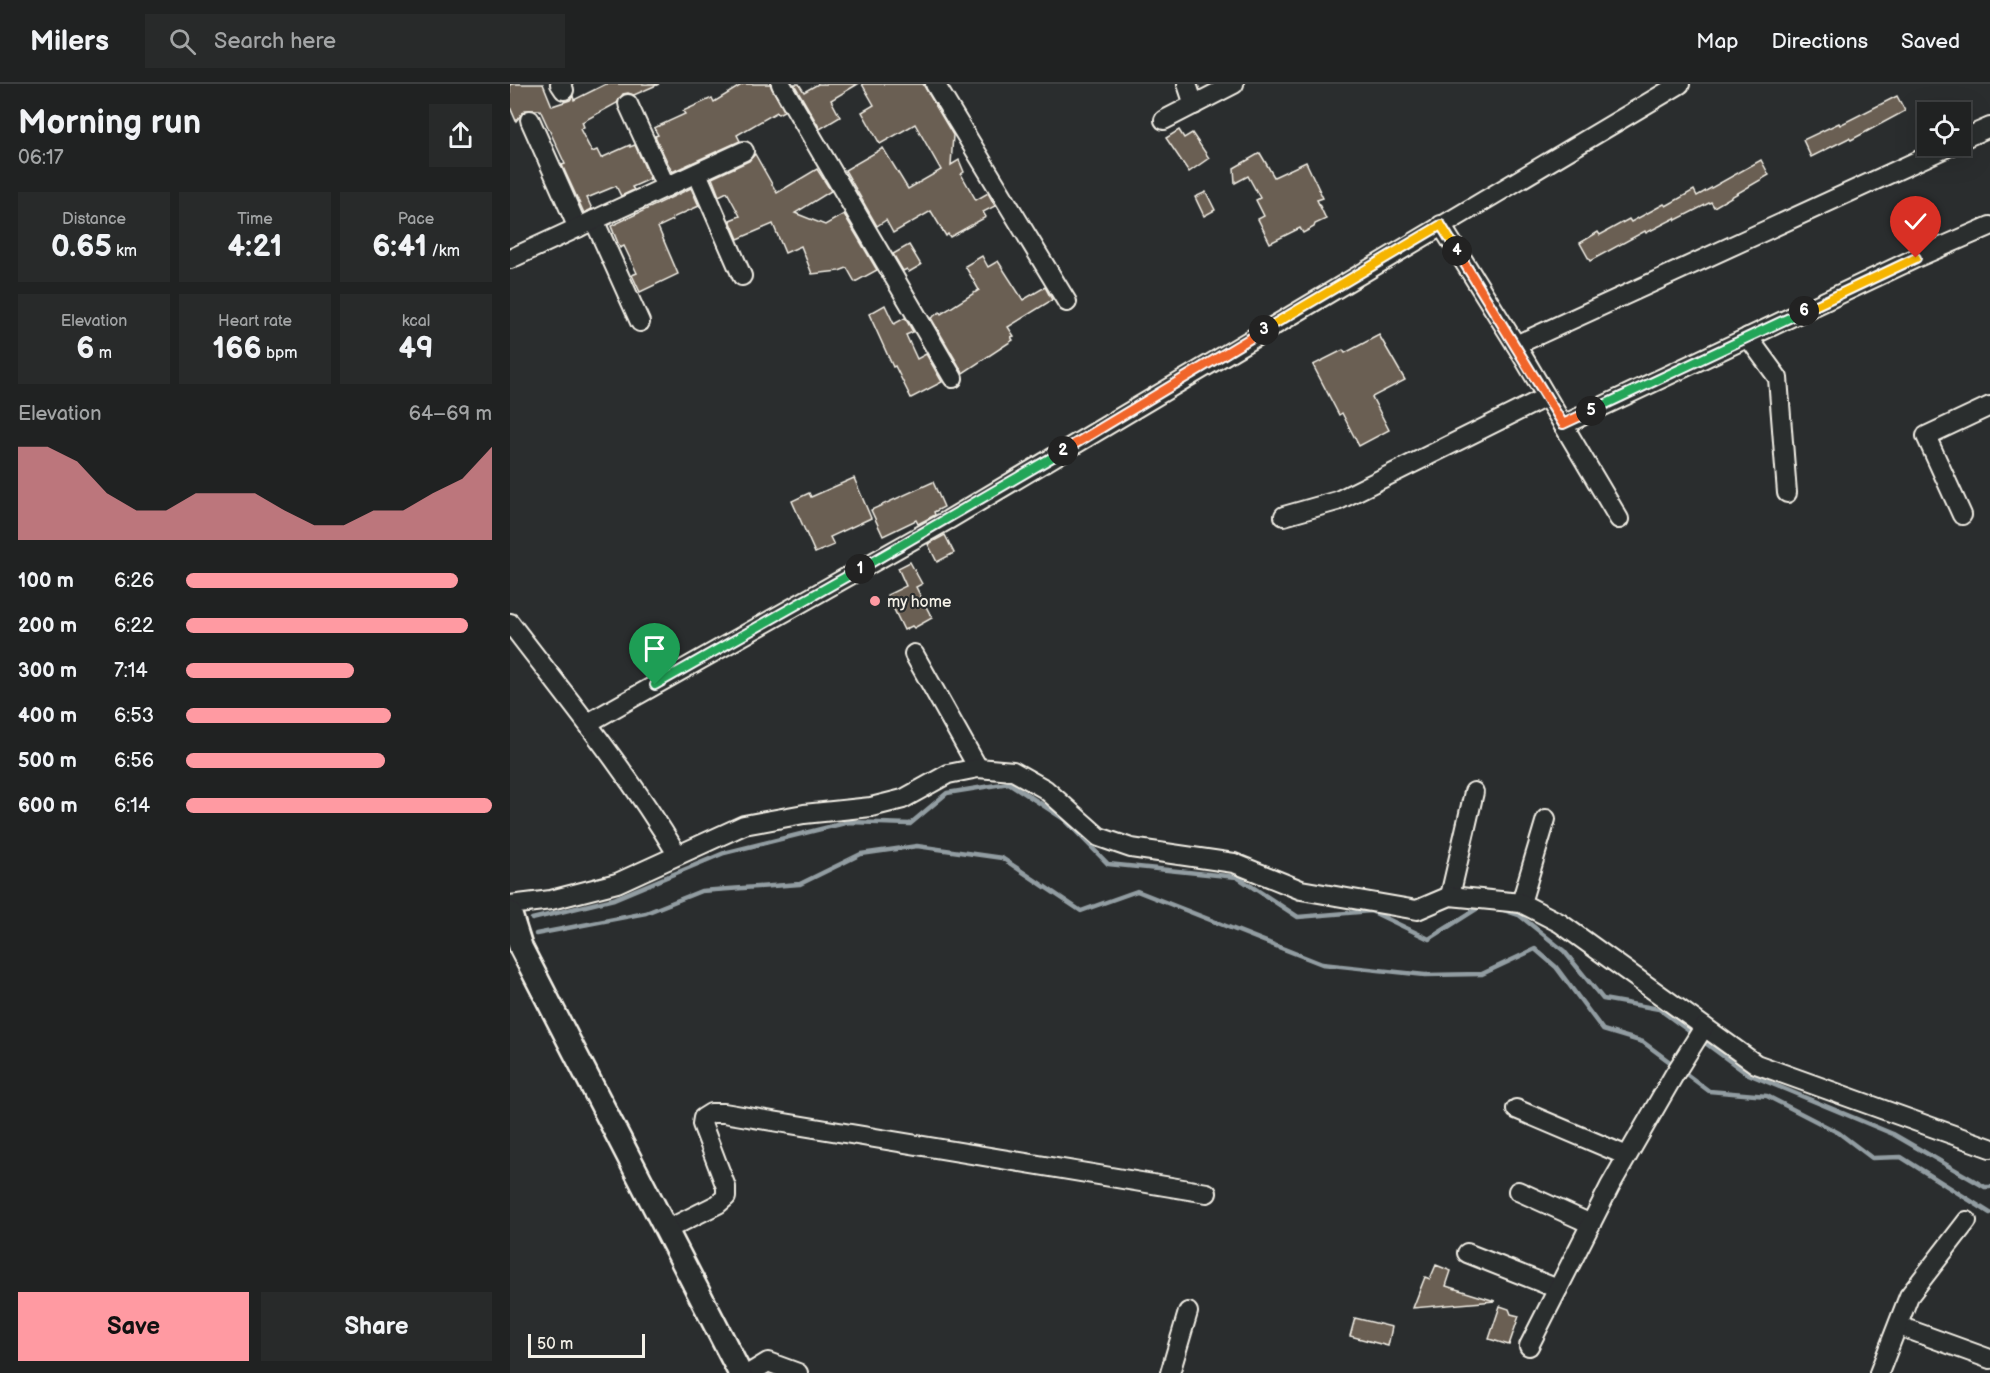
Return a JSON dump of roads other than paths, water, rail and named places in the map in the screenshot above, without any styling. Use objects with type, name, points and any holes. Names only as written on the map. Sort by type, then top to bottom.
[{"type":"street","points":[[781,84],[953,378]]},
{"type":"street","points":[[935,84],[1067,302]]},
{"type":"street","points":[[1187,84],[1194,105]]},
{"type":"street","points":[[1164,120],[1234,84]]},
{"type":"street","points":[[588,723],[948,520],[1680,84]]},
{"type":"street","points":[[628,105],[666,187]]},
{"type":"street","points":[[530,120],[640,322]]},
{"type":"street","points":[[1971,136],[1990,127]]},
{"type":"street","points":[[510,259],[744,151]]},
{"type":"street","points":[[1516,345],[1928,156]]},
{"type":"street","points":[[697,173],[742,276]]},
{"type":"street","points":[[1441,225],[1516,345],[1619,519]]},
{"type":"street","points":[[1563,424],[1916,258],[1990,226]]},
{"type":"street","points":[[1748,337],[1778,378],[1787,493]]},
{"type":"street","points":[[1284,516],[1337,501],[1546,397]]},
{"type":"street","points":[[1962,515],[1926,436],[1990,406]]},
{"type":"street","points":[[510,623],[588,723],[654,816],[677,854]]},
{"type":"street","points":[[914,654],[978,768]]},
{"type":"street","points":[[510,905],[551,900],[617,883],[744,825],[903,799],[948,774],[978,768],[1013,771],[1045,789],[1099,837],[1131,848],[1234,863],[1300,890],[1417,910],[1450,896],[1521,903],[1560,923],[1756,1064],[1990,1148]]},
{"type":"street","points":[[1450,896],[1474,792]]},
{"type":"street","points":[[1521,903],[1546,819]]},
{"type":"street","points":[[510,913],[515,946],[740,1373]]},
{"type":"street","points":[[1529,1346],[1627,1156],[1704,1027]]},
{"type":"street","points":[[1516,1109],[1627,1156]]},
{"type":"street","points":[[666,1230],[718,1204],[726,1197],[726,1187],[702,1124],[703,1118],[711,1113],[724,1113],[1207,1193]]},
{"type":"street","points":[[1518,1191],[1591,1224]]},
{"type":"street","points":[[1879,1373],[1909,1296],[1967,1221]]},
{"type":"street","points":[[1467,1253],[1558,1289]]},
{"type":"street","points":[[1170,1373],[1188,1312]]},
{"type":"street","points":[[1899,1326],[1990,1359]]},
{"type":"street","points":[[750,1373],[768,1362],[798,1373]]},
{"type":"waterway","points":[[532,919],[614,899],[724,853],[849,822],[910,824],[947,793],[1009,783],[1064,819],[1108,864],[1237,877],[1298,917],[1371,911],[1429,939],[1481,906]]},
{"type":"waterway","points":[[536,934],[646,913],[701,891],[800,884],[861,854],[917,846],[1002,858],[1081,911],[1137,891],[1322,964],[1425,975],[1482,974],[1535,949],[1556,967],[1603,1030],[1643,1042],[1674,1065]]},
{"type":"waterway","points":[[1501,909],[1519,915],[1564,951],[1603,999],[1659,1009],[1693,1034]]},
{"type":"waterway","points":[[1700,1039],[1746,1073],[1893,1134],[1985,1187],[1990,1187]]},
{"type":"waterway","points":[[1681,1070],[1709,1091],[1767,1096],[1839,1133],[1872,1158],[1901,1157],[1990,1213]]},
{"type":"place","name":"my home","points":[[875,601]]}]
